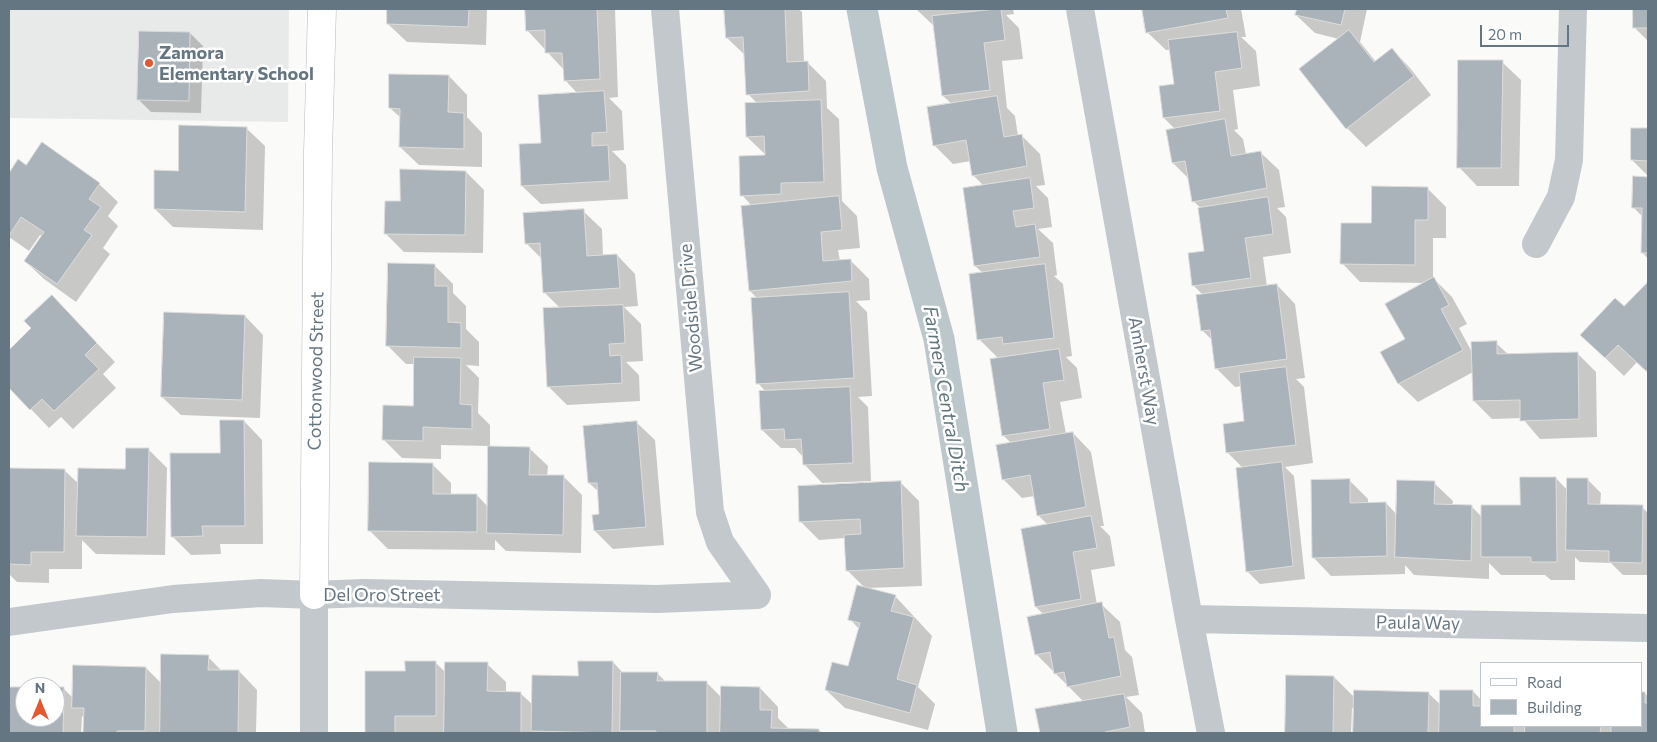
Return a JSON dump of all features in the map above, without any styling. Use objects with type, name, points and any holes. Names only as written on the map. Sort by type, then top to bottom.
[{"type":"street","name":"Cottonwood Street","points":[[314,733],[318,152],[322,9]]},
{"type":"street","name":"Woodside Drive","points":[[665,9],[710,512],[720,542],[757,595]]},
{"type":"street","name":"Amherst Way","points":[[1080,9],[1211,733]]},
{"type":"street","points":[[1536,244],[1561,197],[1570,160],[1573,9]]},
{"type":"street","name":"Del Oro Street","points":[[9,622],[173,598],[261,593],[314,595],[364,593],[657,599],[757,595]]},
{"type":"street","name":"Paula Way","points":[[1189,619],[1648,628]]},
{"type":"shaded area","name":"Zamora Elementary School","points":[[9,9],[289,9],[288,122],[9,118]]},
{"type":"building","points":[[387,9],[469,9],[468,27],[387,24]]},
{"type":"building","points":[[525,9],[597,9],[600,79],[564,81],[562,53],[545,53],[545,30],[526,31]]},
{"type":"building","points":[[724,9],[785,9],[787,62],[808,61],[809,91],[746,95],[743,37],[726,38]]},
{"type":"building","points":[[1001,9],[1005,40],[984,43],[990,90],[942,96],[932,16]]},
{"type":"building","points":[[1142,9],[1226,9],[1228,18],[1146,33]]},
{"type":"building","points":[[1297,9],[1345,9],[1341,25],[1295,15]]},
{"type":"building","points":[[1633,9],[1648,9],[1648,28],[1633,28]]},
{"type":"building","points":[[1349,30],[1374,62],[1392,48],[1414,76],[1346,129],[1299,69]]},
{"type":"building","points":[[139,31],[190,32],[189,101],[137,100]]},
{"type":"building","points":[[1237,32],[1242,68],[1215,72],[1220,111],[1163,118],[1159,86],[1174,84],[1168,40]]},
{"type":"building","points":[[1458,60],[1503,60],[1501,168],[1457,168]]},
{"type":"building","points":[[389,74],[449,75],[448,112],[464,113],[464,149],[399,147],[400,109],[389,108]]},
{"type":"building","points":[[604,91],[607,132],[592,133],[592,146],[608,145],[610,181],[521,186],[519,144],[541,143],[538,95]]},
{"type":"building","points":[[997,96],[1004,137],[1022,134],[1027,166],[972,176],[966,140],[933,146],[927,107]]},
{"type":"building","points":[[821,100],[824,182],[781,183],[781,194],[740,196],[739,156],[765,155],[764,136],[746,137],[745,103]]},
{"type":"building","points":[[1225,119],[1231,156],[1261,151],[1267,188],[1192,202],[1185,161],[1172,163],[1166,130]]},
{"type":"building","points":[[179,125],[247,127],[245,212],[154,209],[154,170],[178,171]]},
{"type":"building","points":[[1631,128],[1648,128],[1648,161],[1631,160]]},
{"type":"building","points":[[42,142],[100,183],[89,199],[101,207],[84,230],[92,235],[57,284],[24,261],[44,232],[21,217],[9,233],[9,173],[18,159],[26,165]]},
{"type":"building","points":[[400,169],[466,171],[465,235],[384,234],[385,201],[400,201]]},
{"type":"building","points":[[1633,176],[1648,177],[1648,253],[1641,253],[1642,208],[1632,208]]},
{"type":"building","points":[[1030,178],[1034,208],[1013,211],[1016,227],[1035,224],[1040,257],[974,266],[963,188]]},
{"type":"building","points":[[1372,186],[1428,187],[1428,220],[1415,220],[1415,265],[1340,264],[1341,223],[1371,223]]},
{"type":"building","points":[[839,196],[842,230],[821,232],[823,261],[851,259],[852,281],[749,291],[741,206]]},
{"type":"building","points":[[1268,197],[1273,234],[1245,238],[1251,278],[1192,286],[1188,253],[1204,251],[1198,208]]},
{"type":"building","points":[[584,209],[587,256],[617,254],[620,288],[543,293],[540,243],[525,244],[523,213]]},
{"type":"building","points":[[388,263],[435,264],[435,286],[448,286],[448,322],[461,323],[461,348],[386,346]]},
{"type":"building","points":[[1045,264],[1054,338],[1003,344],[1002,337],[977,340],[969,274]]},
{"type":"building","points":[[1434,277],[1449,305],[1441,309],[1463,350],[1398,384],[1380,352],[1405,339],[1385,304]]},
{"type":"building","points":[[1648,282],[1648,369],[1646,371],[1618,345],[1605,358],[1580,335],[1615,298],[1624,306]]},
{"type":"building","points":[[1277,284],[1287,359],[1215,369],[1210,330],[1201,331],[1196,295]]},
{"type":"building","points":[[849,292],[854,378],[756,384],[751,298]]},
{"type":"building","points":[[52,295],[97,343],[85,355],[99,369],[54,411],[42,399],[30,410],[9,388],[9,350],[31,328],[24,321]]},
{"type":"building","points":[[623,305],[625,343],[609,344],[610,356],[621,355],[622,383],[547,387],[543,308]]},
{"type":"building","points":[[164,312],[245,315],[242,400],[161,397]]},
{"type":"building","points":[[1497,341],[1497,354],[1578,352],[1579,419],[1520,421],[1520,400],[1473,401],[1471,342]]},
{"type":"building","points":[[1059,349],[1064,380],[1043,383],[1050,429],[1002,436],[990,359]]},
{"type":"building","points":[[414,357],[461,358],[460,404],[472,405],[472,429],[423,427],[423,441],[382,440],[383,405],[413,406]]},
{"type":"building","points":[[1286,367],[1296,445],[1226,453],[1223,424],[1244,421],[1239,373]]},
{"type":"building","points":[[850,387],[853,463],[803,465],[801,439],[785,440],[784,429],[761,430],[759,391]]},
{"type":"building","points":[[220,420],[244,420],[245,526],[202,526],[203,536],[171,537],[170,453],[220,453]]},
{"type":"building","points":[[637,421],[646,527],[594,531],[592,515],[599,514],[597,483],[588,483],[583,426]]},
{"type":"building","points":[[1073,432],[1086,507],[1037,516],[1030,475],[1002,480],[996,445]]},
{"type":"building","points":[[488,446],[530,447],[529,475],[564,475],[563,535],[487,533]]},
{"type":"building","points":[[126,448],[149,448],[147,537],[76,536],[78,468],[125,469]]},
{"type":"building","points":[[369,462],[433,463],[433,494],[477,494],[477,532],[368,531]]},
{"type":"building","points":[[1282,462],[1293,566],[1246,572],[1236,468]]},
{"type":"building","points":[[9,468],[65,469],[64,552],[31,552],[31,565],[9,564]]},
{"type":"building","points":[[1520,477],[1556,477],[1557,562],[1531,562],[1531,557],[1481,557],[1481,505],[1520,505]]},
{"type":"building","points":[[1567,478],[1588,478],[1588,504],[1643,505],[1642,563],[1609,562],[1609,551],[1566,550]]},
{"type":"building","points":[[1350,479],[1350,503],[1386,502],[1387,556],[1312,558],[1311,480]]},
{"type":"building","points":[[1397,480],[1435,481],[1434,504],[1472,505],[1471,561],[1395,557]]},
{"type":"building","points":[[901,481],[904,568],[846,571],[844,535],[861,534],[860,519],[799,522],[798,486]]},
{"type":"building","points":[[1091,516],[1097,548],[1073,552],[1081,599],[1035,607],[1021,529]]},
{"type":"building","points":[[857,585],[896,595],[891,611],[914,617],[897,679],[917,685],[910,713],[825,690],[832,662],[848,666],[860,623],[848,620]]},
{"type":"building","points":[[1102,602],[1109,638],[1114,637],[1121,676],[1067,687],[1064,672],[1054,674],[1050,652],[1035,655],[1027,617]]},
{"type":"building","points":[[161,654],[209,655],[208,670],[239,670],[238,733],[160,733]]},
{"type":"building","points":[[405,661],[436,661],[436,716],[395,716],[395,733],[365,733],[365,671],[405,671]]},
{"type":"building","points":[[578,661],[613,661],[612,733],[531,731],[532,675],[578,676]]},
{"type":"building","points":[[445,662],[488,662],[487,691],[521,692],[521,733],[444,733]]},
{"type":"building","points":[[73,665],[146,667],[145,731],[83,733],[84,708],[72,708]]},
{"type":"building","points":[[621,672],[658,672],[657,681],[707,681],[707,733],[620,731]]},
{"type":"building","points":[[1286,675],[1334,676],[1333,733],[1285,733]]},
{"type":"building","points":[[721,686],[760,687],[760,710],[772,710],[771,728],[819,729],[819,733],[720,733]]},
{"type":"building","points":[[9,687],[15,687],[15,727],[63,727],[63,733],[9,733]]},
{"type":"building","points":[[1354,690],[1429,692],[1428,733],[1353,733]]},
{"type":"building","points":[[1440,690],[1473,690],[1473,706],[1480,706],[1480,727],[1514,727],[1514,733],[1439,733]]},
{"type":"building","points":[[1642,692],[1645,692],[1645,703],[1648,703],[1648,733],[1611,733],[1611,727],[1642,727]]},
{"type":"building","points":[[1124,694],[1130,727],[1106,733],[1040,733],[1035,709]]},
{"type":"building","points":[[1525,727],[1601,727],[1600,733],[1525,733]]},
{"type":"waterway","name":"Farmers Central Ditch","points":[[862,9],[892,168],[939,339],[1002,733]]},
{"type":"place","name":"Zamora Elementary School","points":[[149,63]]}]
